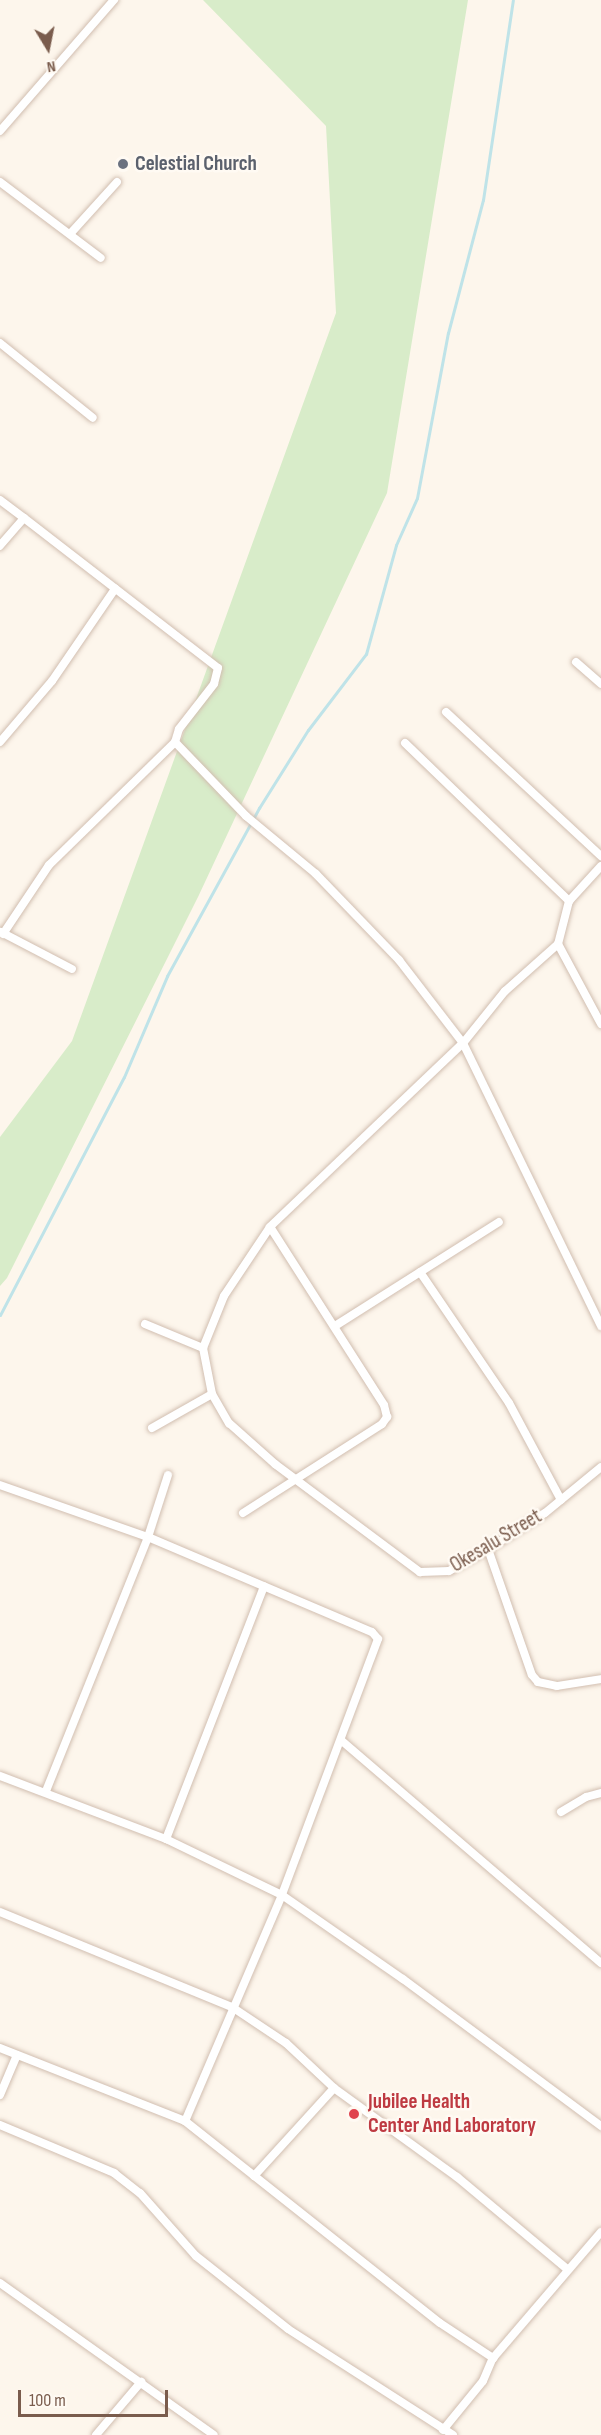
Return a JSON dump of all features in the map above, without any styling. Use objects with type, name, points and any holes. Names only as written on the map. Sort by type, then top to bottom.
[{"type":"street","points":[[0,131],[114,0]]},
{"type":"street","points":[[0,182],[101,258]]},
{"type":"street","points":[[70,234],[117,182]]},
{"type":"street","points":[[0,343],[93,418]]},
{"type":"street","points":[[0,500],[218,668],[214,684],[179,729],[175,742],[50,866],[2,933],[72,969]]},
{"type":"street","points":[[0,546],[24,518]]},
{"type":"street","points":[[0,742],[52,681],[115,589]]},
{"type":"street","points":[[576,662],[601,684]]},
{"type":"street","points":[[446,712],[601,856]]},
{"type":"street","points":[[175,742],[246,816],[316,874],[399,960],[463,1043],[601,1326]]},
{"type":"street","points":[[405,743],[569,902]]},
{"type":"street","points":[[145,1324],[203,1348],[224,1296],[270,1227],[463,1043],[505,991],[558,944],[569,902],[601,866]]},
{"type":"street","points":[[558,944],[601,1024]]},
{"type":"street","points":[[335,1326],[499,1222]]},
{"type":"street","points":[[243,1512],[298,1480],[387,1417],[384,1405],[270,1227]]},
{"type":"street","points":[[420,1272],[509,1403],[561,1500]]},
{"type":"street","name":"Okesalu Street","points":[[203,1348],[212,1394],[229,1423],[298,1480],[420,1572],[448,1571],[488,1549],[561,1500],[601,1467]]},
{"type":"street","points":[[152,1428],[212,1394]]},
{"type":"street","points":[[46,1791],[147,1537],[168,1475]]},
{"type":"street","points":[[0,1485],[147,1537],[372,1632],[378,1639],[342,1741],[282,1895],[185,2121]]},
{"type":"street","points":[[488,1549],[532,1675],[538,1682],[557,1686],[601,1679]]},
{"type":"street","points":[[166,1839],[264,1587]]},
{"type":"street","points":[[342,1741],[601,1963]]},
{"type":"street","points":[[0,1776],[46,1791],[166,1839],[282,1895],[403,1979],[601,2126]]},
{"type":"street","points":[[561,1812],[586,1797],[601,1793]]},
{"type":"street","points":[[0,1912],[232,2007],[286,2043],[334,2088],[457,2177],[566,2268]]},
{"type":"street","points":[[0,2048],[185,2121],[440,2323],[493,2358]]},
{"type":"street","points":[[0,2094],[17,2055]]},
{"type":"street","points":[[254,2176],[334,2088]]},
{"type":"street","points":[[0,2125],[114,2173],[140,2193],[196,2256],[281,2323],[453,2435]]},
{"type":"street","points":[[443,2430],[483,2381],[493,2358],[566,2268],[601,2232]]},
{"type":"street","points":[[593,2242],[601,2249]]},
{"type":"street","points":[[0,2283],[214,2435]]},
{"type":"street","points":[[96,2435],[141,2382]]},
{"type":"green space","points":[[203,0],[468,0],[387,493],[198,897],[7,1278],[0,1286],[0,1137],[72,1041],[336,313],[326,126]]},
{"type":"waterway","points":[[0,1315],[124,1077],[167,976],[259,808],[308,730],[366,654],[396,545],[417,498],[448,333],[483,200],[513,0]]},
{"type":"place","name":"Celestial Church","points":[[123,164]]},
{"type":"place","name":"Jubilee Health Center And Laboratory","points":[[354,2114]]}]
